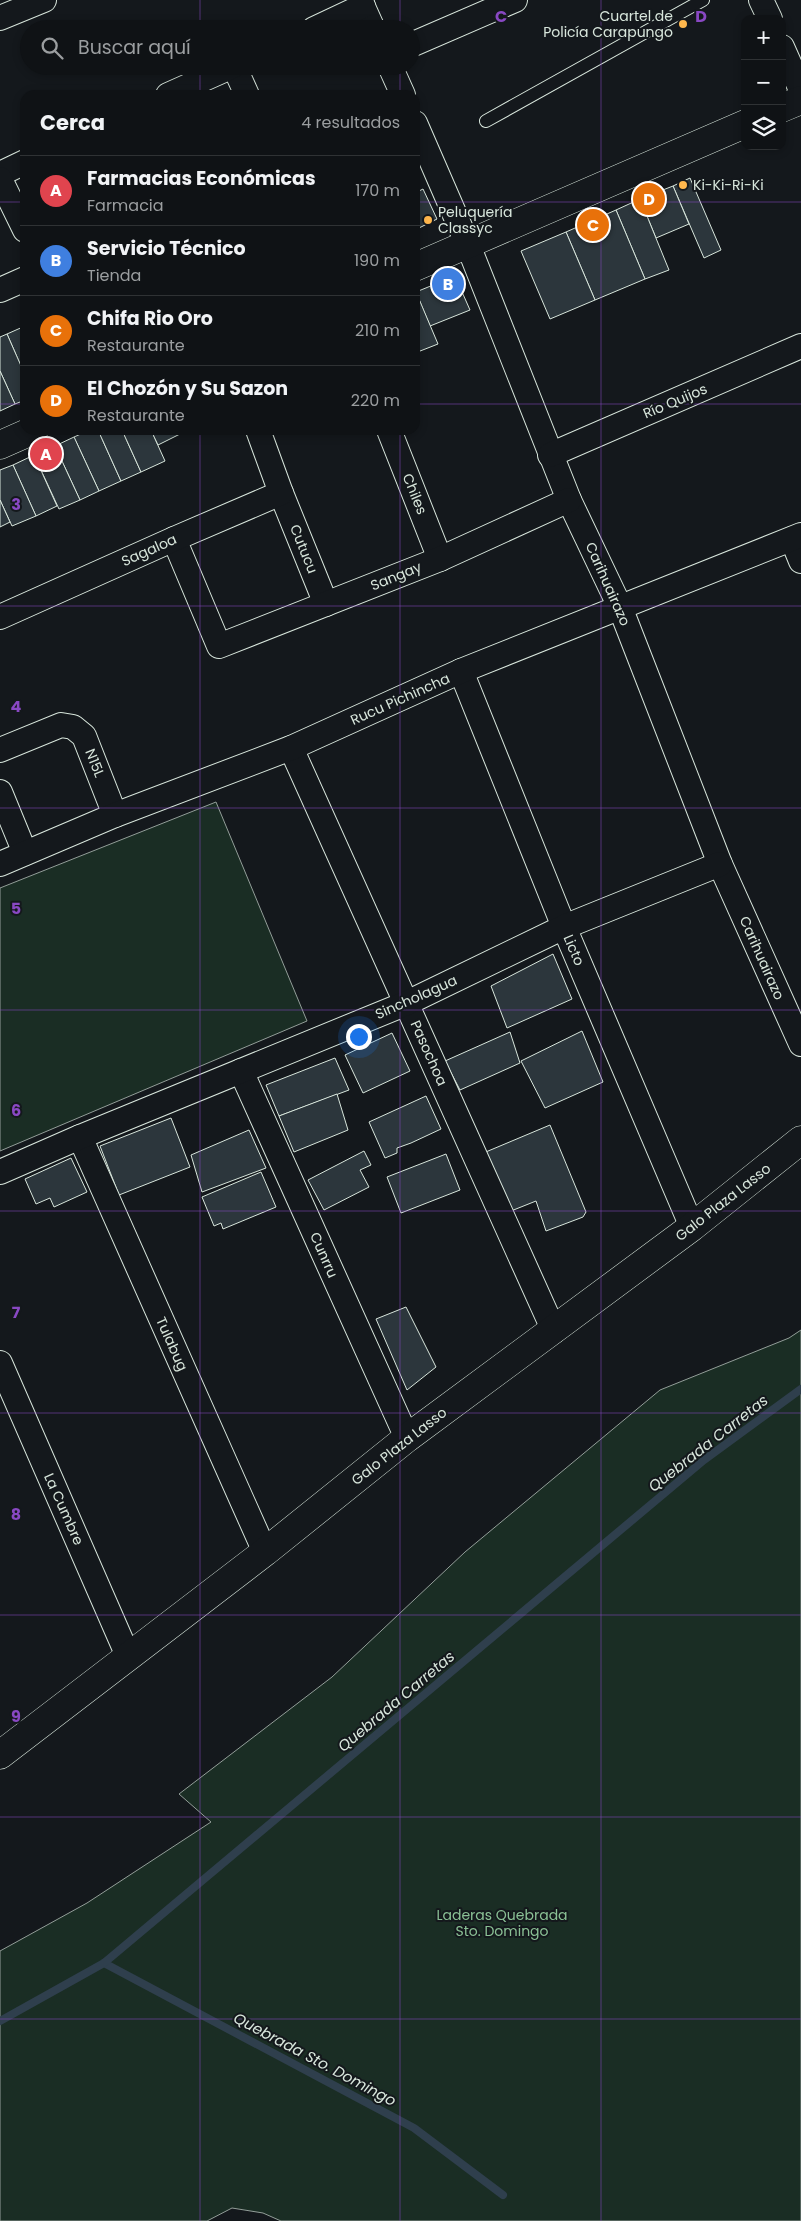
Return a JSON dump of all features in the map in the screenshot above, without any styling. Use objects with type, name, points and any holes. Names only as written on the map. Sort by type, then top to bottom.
[{"type":"street","points":[[0,18],[44,0]]},
{"type":"street","points":[[420,41],[515,0]]},
{"type":"street","points":[[762,0],[768,15]]},
{"type":"street","points":[[331,20],[362,3],[369,20]]},
{"type":"street","points":[[786,56],[801,90]]},
{"type":"street","points":[[179,90],[214,75]]},
{"type":"street","points":[[238,75],[245,90]]},
{"type":"street","points":[[394,75],[401,90]]},
{"type":"street","points":[[786,106],[801,100]]},
{"type":"street","points":[[420,265],[741,126]]},
{"type":"street","name":"Carihuairazo","points":[[420,134],[468,244],[569,500],[620,608],[720,864],[801,1044]]},
{"type":"street","points":[[0,174],[20,164]]},
{"type":"street","points":[[0,180],[20,220]]},
{"type":"street","points":[[0,290],[20,281]]},
{"type":"street","name":"Río Quijos","points":[[550,455],[801,346]]},
{"type":"street","points":[[0,444],[22,435]]},
{"type":"street","name":"Cutucu","points":[[260,435],[326,604]]},
{"type":"street","name":"Chiles","points":[[391,435],[440,559]]},
{"type":"street","name":"Sagaloa","points":[[0,617],[174,539],[278,484]]},
{"type":"street","name":"Sangay","points":[[174,539],[219,646],[440,559],[569,500]]},
{"type":"street","points":[[796,537],[801,561]]},
{"type":"street","name":"Rucu Pichincha","points":[[0,864],[116,815],[291,748],[461,671],[796,537]]},
{"type":"street","name":"Licto","points":[[461,671],[564,927],[692,1227]]},
{"type":"street","name":"N15L","points":[[0,750],[61,725],[73,727],[84,736],[116,815]]},
{"type":"street","name":"Pasochoa","points":[[291,748],[554,1331]]},
{"type":"street","points":[[0,792],[25,853]]},
{"type":"street","name":"Sincholagua","points":[[0,1172],[80,1137],[407,1003],[564,927],[720,864]]},
{"type":"street","name":"Cunrru","points":[[241,1071],[407,1438]]},
{"type":"street","name":"Tulabug","points":[[80,1137],[265,1552]]},
{"type":"street","name":"Galo Plaza Lasso","points":[[0,1755],[265,1552],[407,1438],[692,1227],[801,1140]]},
{"type":"street","name":"La Cumbre","points":[[0,1363],[128,1656]]},
{"type":"lane","points":[[486,122],[703,0]]},
{"type":"green space","points":[[216,802],[307,1021],[0,1151],[0,888]]},
{"type":"green space","name":"Laderas Quebrada Sto. Domingo","points":[[801,1330],[801,2221],[281,2221],[263,2213],[232,2208],[207,2221],[0,2221],[0,1951],[87,1903],[211,1822],[179,1794],[332,1677],[465,1552],[660,1390],[789,1338]]},
{"type":"building","points":[[690,178],[721,250],[704,258],[673,186]]},
{"type":"building","points":[[673,186],[689,224],[656,238],[640,199]]},
{"type":"building","points":[[423,189],[437,219],[420,228],[420,190]]},
{"type":"building","points":[[640,199],[669,270],[645,279],[616,210]]},
{"type":"building","points":[[616,210],[645,279],[595,300],[566,232]]},
{"type":"building","points":[[566,232],[595,300],[550,319],[521,251]]},
{"type":"building","points":[[455,276],[470,310],[430,326],[420,302],[420,290]]},
{"type":"building","points":[[420,301],[438,344],[420,351]]},
{"type":"building","points":[[20,328],[20,364],[7,334]]},
{"type":"building","points":[[7,334],[20,364],[20,402],[15,404],[0,371],[0,337]]},
{"type":"building","points":[[0,371],[15,404],[0,411]]},
{"type":"building","points":[[79,435],[100,435],[121,481],[99,491],[74,437]]},
{"type":"building","points":[[100,435],[124,435],[141,472],[121,481]]},
{"type":"building","points":[[124,435],[153,435],[165,461],[141,472]]},
{"type":"building","points":[[153,435],[178,435],[158,445]]},
{"type":"building","points":[[74,437],[99,491],[80,500],[55,446]]},
{"type":"building","points":[[55,446],[80,500],[59,509],[34,455]]},
{"type":"building","points":[[34,455],[57,506],[36,516],[13,465]]},
{"type":"building","points":[[13,465],[36,516],[12,526],[0,500],[0,470]]},
{"type":"building","points":[[0,500],[10,522],[0,527]]},
{"type":"building","points":[[553,954],[572,999],[507,1028],[491,986]]},
{"type":"building","points":[[582,1031],[603,1082],[545,1108],[521,1061]]},
{"type":"building","points":[[510,1032],[520,1063],[460,1090],[445,1061]]},
{"type":"building","points":[[392,1033],[410,1071],[363,1093],[345,1055]]},
{"type":"building","points":[[335,1058],[349,1090],[279,1116],[266,1085]]},
{"type":"building","points":[[337,1094],[348,1130],[294,1152],[279,1116]]},
{"type":"building","points":[[426,1096],[441,1129],[397,1148],[397,1153],[385,1158],[369,1122]]},
{"type":"building","points":[[171,1118],[190,1167],[119,1195],[100,1146]]},
{"type":"building","points":[[550,1125],[586,1212],[583,1217],[546,1231],[536,1201],[506,1213],[481,1154]]},
{"type":"building","points":[[249,1130],[266,1168],[202,1192],[191,1155]]},
{"type":"building","points":[[364,1151],[371,1165],[360,1170],[369,1187],[324,1210],[308,1180]]},
{"type":"building","points":[[446,1154],[460,1190],[401,1213],[387,1177]]},
{"type":"building","points":[[71,1158],[87,1192],[54,1207],[50,1198],[36,1204],[25,1179]]},
{"type":"building","points":[[261,1172],[276,1207],[223,1229],[221,1223],[214,1226],[202,1197]]},
{"type":"building","points":[[406,1307],[436,1367],[407,1390],[376,1319]]},
{"type":"waterway","name":"Quebrada Carretas","points":[[0,2021],[104,1963],[704,1460],[801,1389]]},
{"type":"waterway","name":"Quebrada Sto. Domingo","points":[[104,1963],[414,2128],[503,2195]]},
{"type":"place","name":"Cuartel de Policía Carapungo","points":[[683,24]]},
{"type":"place","name":"Ki-Ki-Ri-Ki","points":[[683,185]]},
{"type":"place","name":"El Chozón y Su Sazon","points":[[649,199]]},
{"type":"place","name":"Peluquería Classyc","points":[[428,220]]},
{"type":"place","name":"Chifa Rio Oro","points":[[593,225]]},
{"type":"place","name":"Servicio Técnico","points":[[448,284]]},
{"type":"place","name":"Farmacias Económicas","points":[[46,454]]}]
